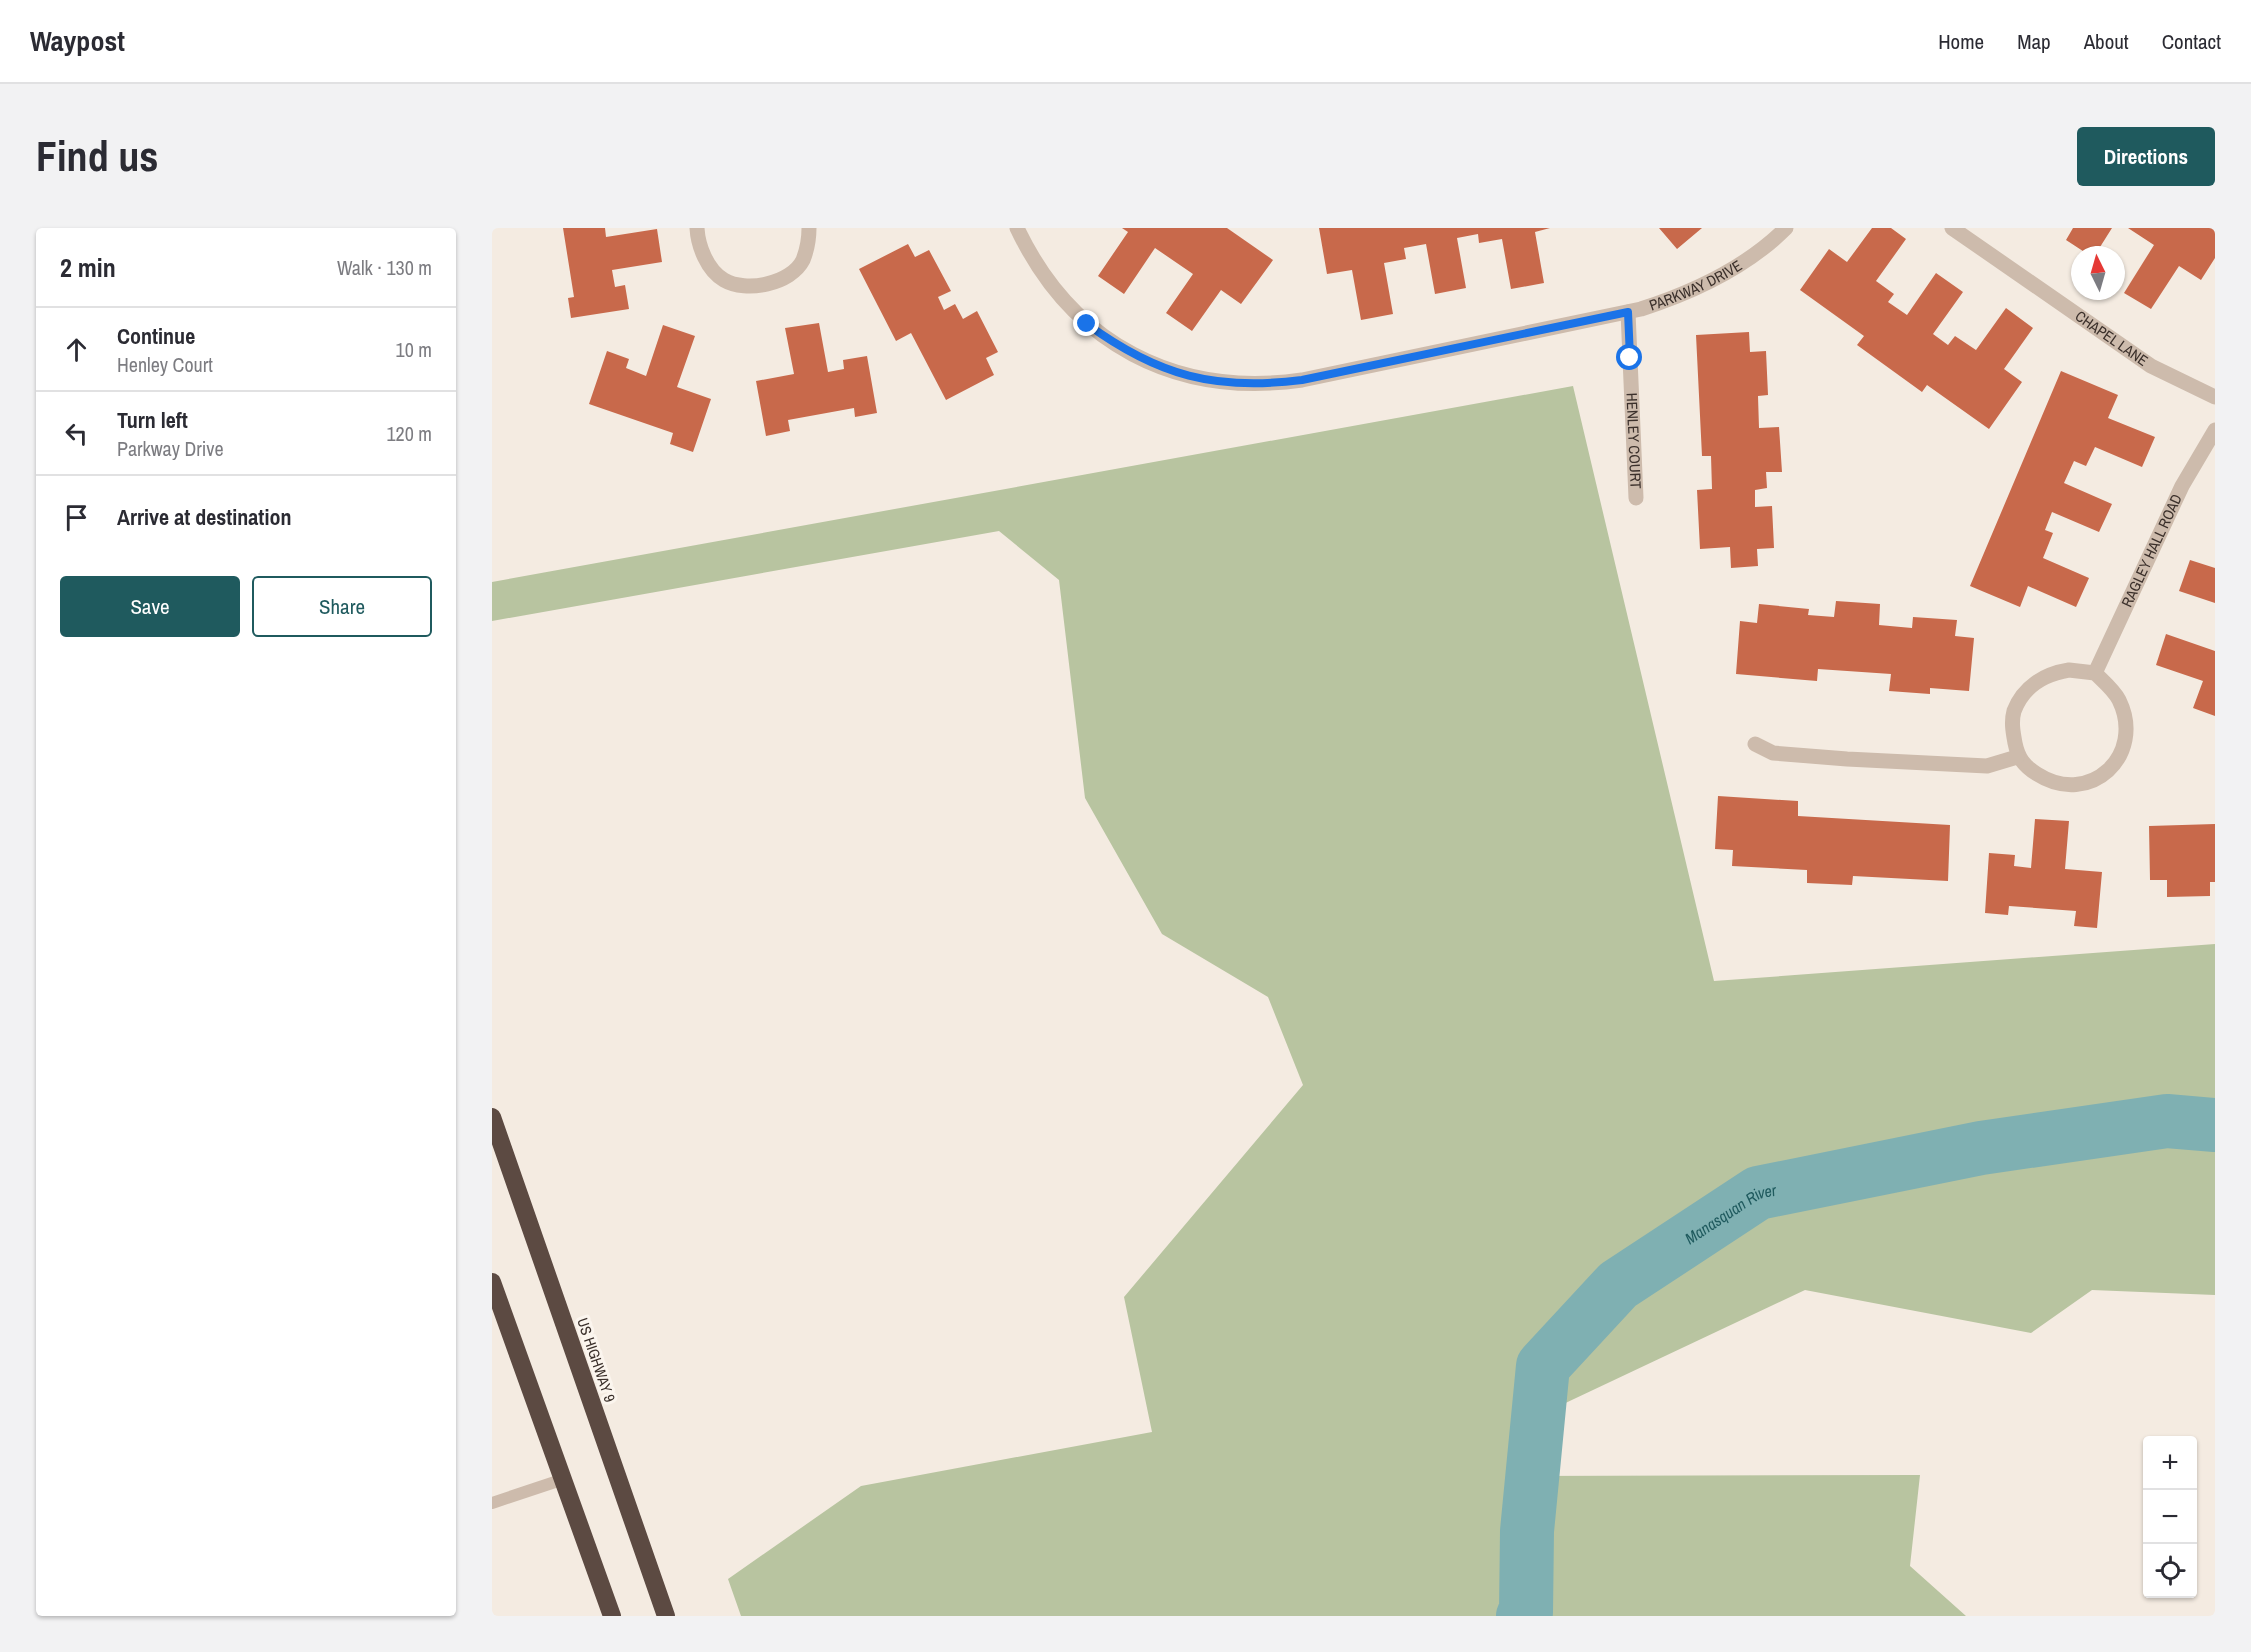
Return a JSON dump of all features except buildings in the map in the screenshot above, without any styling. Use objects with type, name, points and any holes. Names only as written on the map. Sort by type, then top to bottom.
[{"type":"highway","name":"US HIGHWAY 9","points":[[492,1117],[666,1616]]},
{"type":"highway","points":[[492,1282],[612,1616]]},
{"type":"street","points":[[697,228],[703,255],[715,273],[735,285],[769,284],[789,276],[802,261],[809,228]]},
{"type":"street","name":"PARKWAY DRIVE","points":[[1017,228],[1044,277],[1087,324],[1122,350],[1146,362],[1212,381],[1255,384],[1302,380],[1628,312],[1678,297],[1714,280],[1757,252],[1786,228]]},
{"type":"street","name":"CHAPEL LANE","points":[[1952,228],[2151,366],[2215,397]]},
{"type":"street","name":"HENLEY COURT","points":[[1628,312],[1636,498]]},
{"type":"street","name":"RAGLEY HALL ROAD","points":[[2095,673],[2182,486],[2215,430]]},
{"type":"street","points":[[2069,670],[2095,673],[2118,697],[2126,717],[2126,738],[2122,753],[2109,770],[2094,782],[2062,785],[2047,781],[2017,758],[2012,727],[2014,712],[2022,696],[2036,681],[2054,672],[2069,670]]},
{"type":"street","points":[[1755,744],[1773,753],[1906,762],[1987,766],[2017,758]]},
{"type":"lane","points":[[492,1503],[564,1479]]},
{"type":"green space","points":[[1573,386],[1714,981],[2215,944],[2215,1295],[2092,1290],[2031,1333],[1805,1290],[1557,1407],[1522,1476],[1920,1475],[1910,1566],[1966,1616],[741,1616],[728,1579],[861,1486],[1152,1432],[1124,1297],[1303,1085],[1268,997],[1162,934],[1085,798],[1059,580],[999,531],[492,621],[492,582]]},
{"type":"waterway","name":"Manasquan River","points":[[1523,1616],[1526,1612],[1527,1531],[1543,1366],[1618,1285],[1758,1193],[1981,1148],[2167,1121],[2215,1125]]},
{"type":"route","points":[[1087,324],[1122,350],[1166,370],[1212,381],[1255,384],[1302,380],[1628,312],[1630,358]]}]
